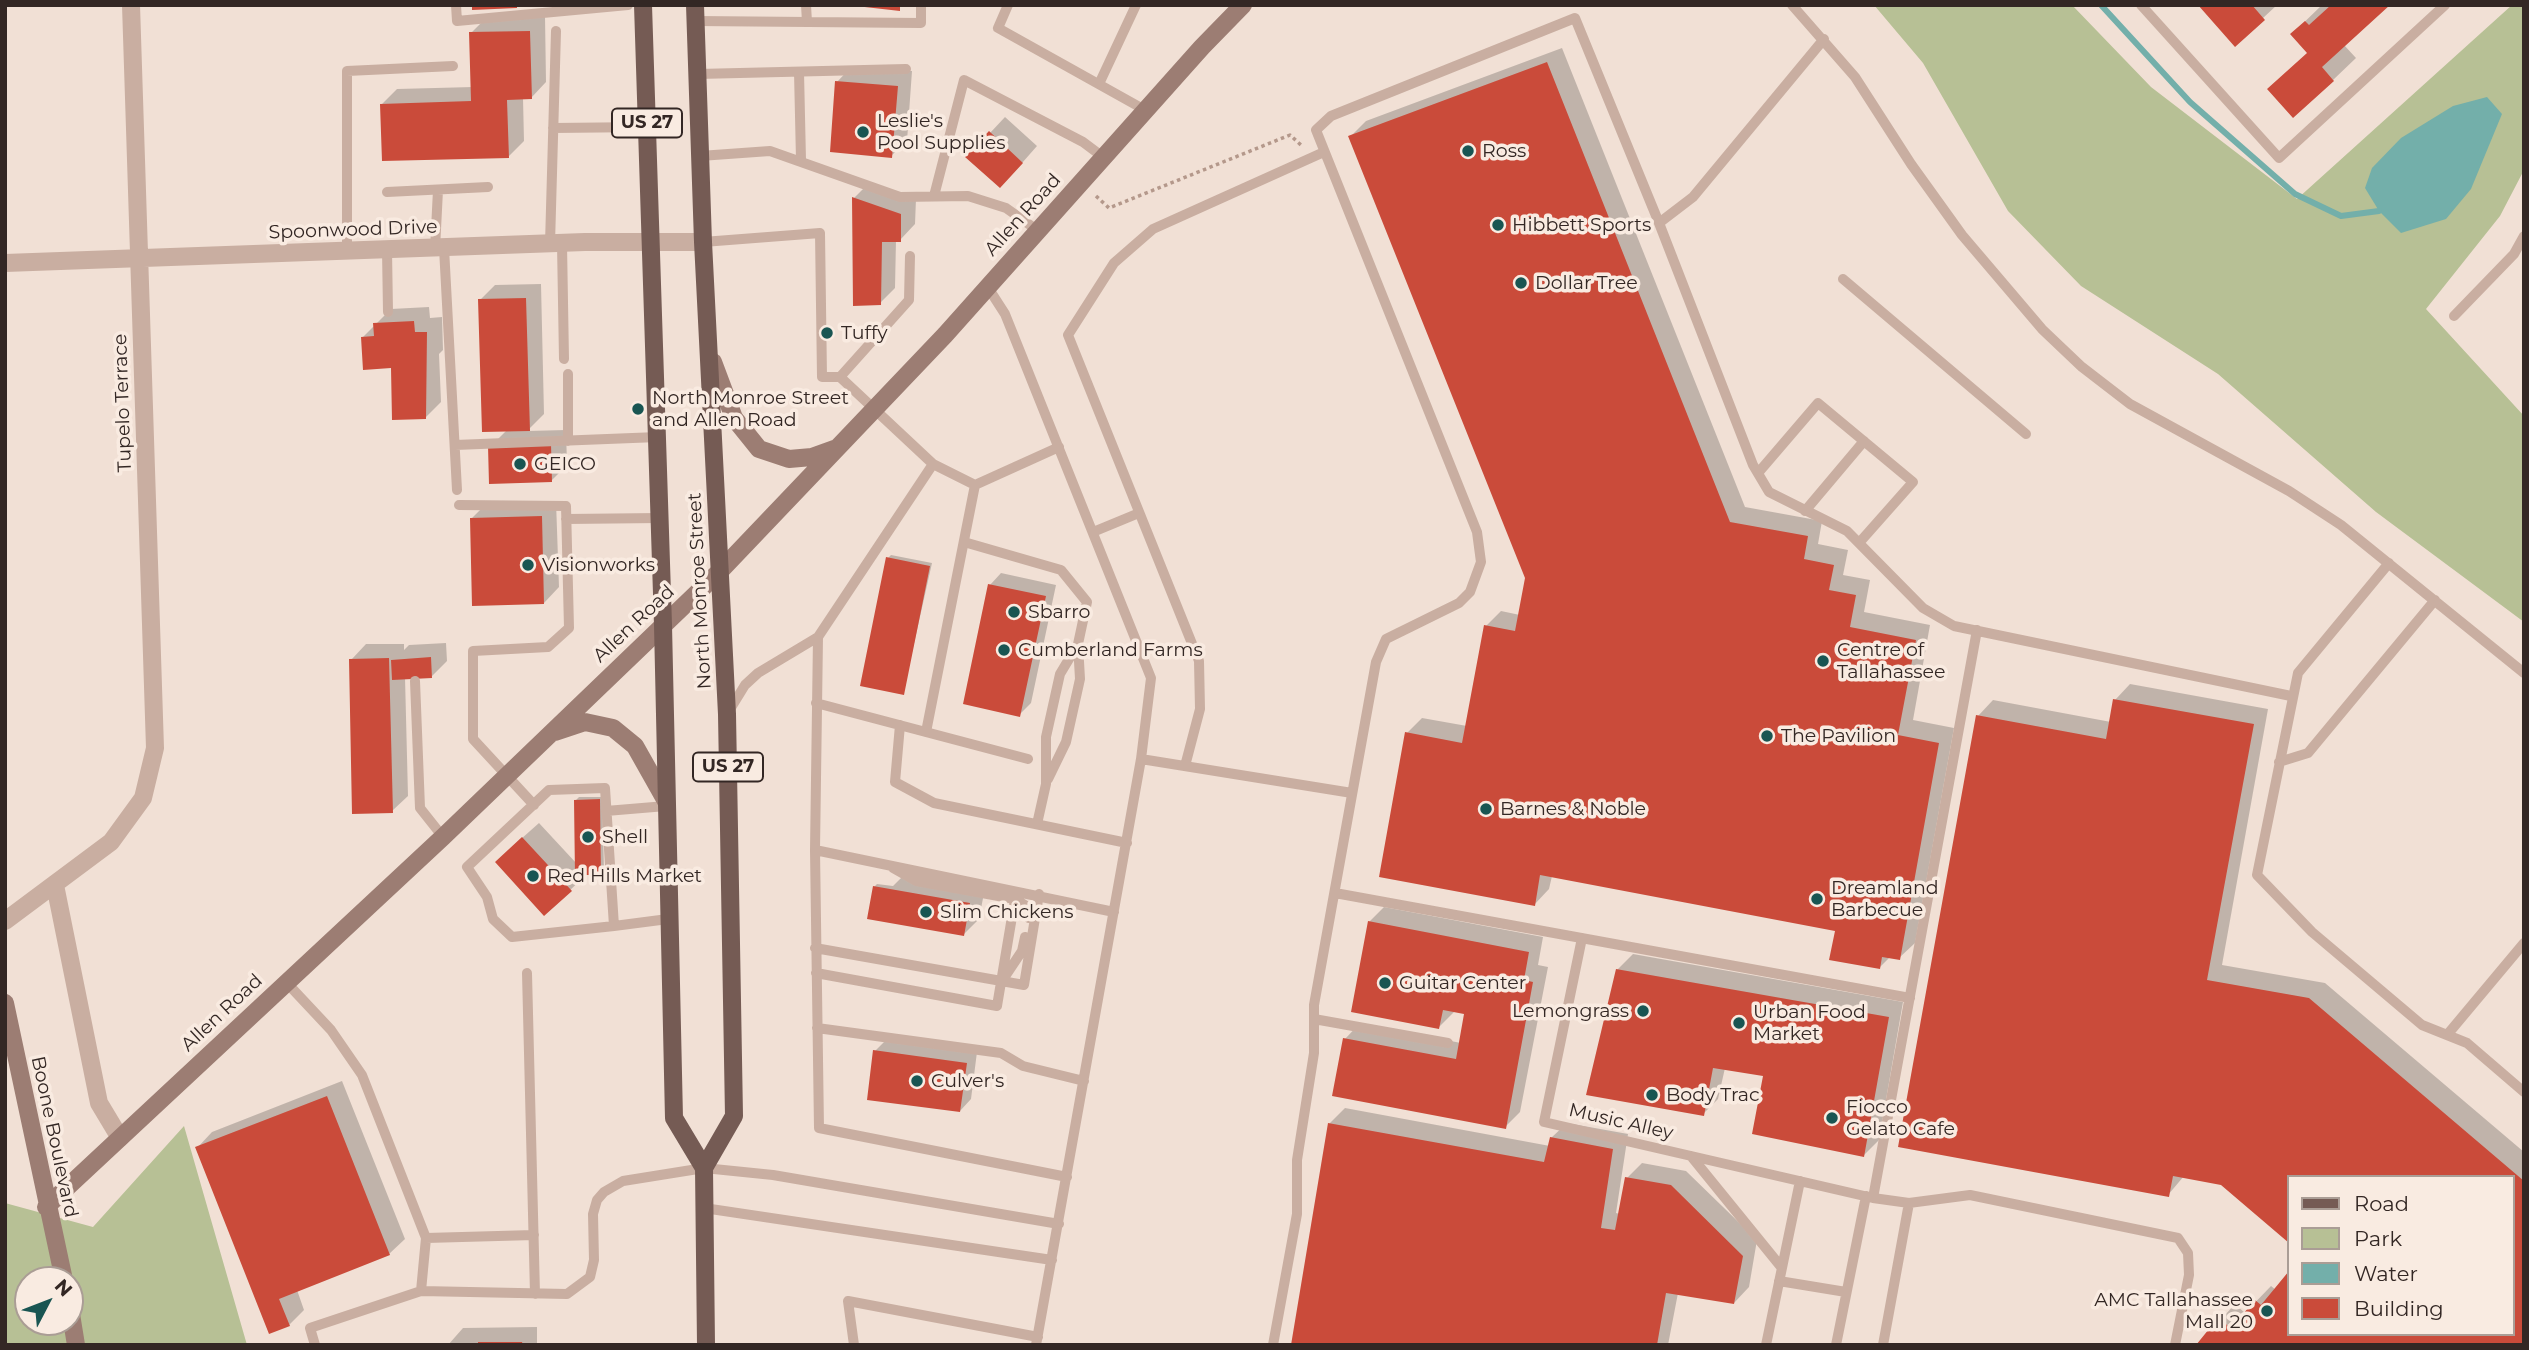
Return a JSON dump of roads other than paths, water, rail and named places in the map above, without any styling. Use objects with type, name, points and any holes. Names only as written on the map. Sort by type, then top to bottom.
[{"type":"main road","name":"North Monroe Street","points":[[643,5],[658,438],[674,1118],[704,1168]]},
{"type":"main road","name":"North Monroe Street","points":[[695,13],[703,242],[727,714],[734,1116],[704,1168],[706,1345]]},
{"type":"street","name":"Tupelo Terrace","points":[[55,885],[111,842],[143,798],[155,748],[131,5]]},
{"type":"street","name":"Allen Road","points":[[46,1207],[443,837],[721,570],[841,447],[1243,5]]},
{"type":"street","name":"Spoonwood Drive","points":[[5,263],[652,241],[703,242]]},
{"type":"street","points":[[711,358],[734,418],[744,435],[759,449],[789,459],[812,457],[841,447]]},
{"type":"street","points":[[548,734],[585,722],[613,727],[635,746],[666,804]]},
{"type":"street","points":[[5,921],[55,885],[99,1103],[120,1138]]},
{"type":"street","name":"Boone Boulevard","points":[[5,1003],[61,1266]]},
{"type":"lane","points":[[456,5],[457,21],[541,9],[628,5]]},
{"type":"lane","points":[[806,5],[807,22]]},
{"type":"lane","points":[[695,13],[807,22],[921,23],[921,5]]},
{"type":"lane","points":[[1008,5],[998,28],[1145,110]]},
{"type":"lane","points":[[1099,84],[1136,5]]},
{"type":"lane","points":[[1792,5],[1855,77],[1911,164],[1962,235],[2042,329],[2082,367],[2130,404],[2289,491],[2341,525],[2524,673]]},
{"type":"lane","points":[[2140,5],[2278,158],[2445,5]]},
{"type":"lane","points":[[1273,1345],[1297,1214],[1297,1160],[1314,1053],[1314,1019],[1379,650],[1394,633],[1452,607],[1470,592],[1479,570],[1480,549],[1477,532],[1319,154],[1316,130],[1331,116],[1575,18],[1758,473],[1769,492],[1847,531],[1923,608],[1954,626],[2291,696]]},
{"type":"lane","points":[[556,31],[553,128],[556,244],[564,359]]},
{"type":"lane","points":[[1659,223],[1693,197],[1824,39]]},
{"type":"lane","points":[[347,251],[347,71],[453,66]]},
{"type":"lane","points":[[698,74],[906,69]]},
{"type":"lane","points":[[799,72],[800,160]]},
{"type":"lane","points":[[934,196],[964,80],[1083,142],[1103,157]]},
{"type":"lane","points":[[553,128],[647,127]]},
{"type":"lane","points":[[700,156],[770,151],[901,197],[968,196],[1006,208],[1037,230]]},
{"type":"lane","points":[[1185,766],[1200,709],[1199,661],[1068,335],[1115,262],[1153,229],[1319,154]]},
{"type":"lane","points":[[387,192],[488,187]]},
{"type":"lane","points":[[438,190],[457,490]]},
{"type":"lane","points":[[703,242],[820,233],[822,377],[840,377],[933,464],[975,485]]},
{"type":"lane","points":[[2454,316],[2515,254],[2524,236]]},
{"type":"lane","points":[[387,250],[388,312]]},
{"type":"lane","points":[[840,377],[909,300],[910,256]]},
{"type":"lane","points":[[1843,279],[2026,434]]},
{"type":"lane","points":[[854,1345],[848,1301],[1037,1341],[1142,759],[1151,678],[1005,314],[987,286]]},
{"type":"lane","points":[[568,374],[568,441]]},
{"type":"lane","points":[[1758,473],[1818,403],[1913,481],[1859,543]]},
{"type":"lane","points":[[455,445],[658,438]]},
{"type":"lane","points":[[1805,511],[1864,441]]},
{"type":"lane","points":[[975,485],[1059,447]]},
{"type":"lane","points":[[727,714],[745,685],[758,673],[818,637],[933,464]]},
{"type":"lane","points":[[926,732],[975,485]]},
{"type":"lane","points":[[459,505],[566,506],[569,628],[548,647],[473,651],[473,740],[534,805]]},
{"type":"lane","points":[[1093,532],[1139,513]]},
{"type":"lane","points":[[566,519],[660,518]]},
{"type":"lane","points":[[964,542],[1061,570],[1087,602],[1077,644],[1060,674],[1046,737],[1046,784],[1037,824]]},
{"type":"lane","points":[[2389,563],[2298,673],[2291,696],[2258,875],[2321,940],[2422,1025],[2467,1044],[2524,1092]]},
{"type":"lane","points":[[2279,762],[2308,753],[2435,600]]},
{"type":"lane","points":[[1836,1345],[1910,999],[1977,631]]},
{"type":"lane","points":[[818,637],[815,948],[819,1128],[1067,1177]]},
{"type":"lane","points":[[1046,784],[1066,742],[1080,679],[1077,644]]},
{"type":"lane","points":[[415,681],[420,807],[443,837]]},
{"type":"lane","points":[[816,704],[1028,759]]},
{"type":"lane","points":[[900,725],[895,782],[934,803],[1127,843]]},
{"type":"lane","points":[[1142,759],[1352,793]]},
{"type":"lane","points":[[614,926],[605,788],[549,790],[467,867],[487,897],[493,919],[512,937],[614,926],[668,919]]},
{"type":"lane","points":[[606,811],[666,804]]},
{"type":"lane","points":[[815,850],[1039,894],[1114,912]]},
{"type":"lane","points":[[884,863],[916,881],[1015,899],[1031,909],[1022,951],[1002,981]]},
{"type":"lane","points":[[1335,892],[1910,999]]},
{"type":"lane","points":[[815,948],[1024,985],[1039,894]]},
{"type":"lane","points":[[816,973],[997,1006],[1015,899]]},
{"type":"lane","name":"Music Alley","points":[[1582,938],[1544,1122],[1869,1197],[1909,1203],[1970,1195],[2178,1238],[2188,1253],[2189,1275],[2175,1345]]},
{"type":"lane","points":[[2446,1035],[2524,943]]},
{"type":"lane","points":[[527,974],[535,1294]]},
{"type":"lane","points":[[286,982],[331,1030],[362,1075],[426,1238],[421,1291]]},
{"type":"lane","points":[[1314,1019],[1448,1043]]},
{"type":"lane","points":[[817,1028],[1000,1053],[1023,1066],[1084,1081]]},
{"type":"lane","points":[[1690,1156],[1782,1268]]},
{"type":"lane","points":[[315,1345],[310,1328],[421,1291],[566,1294],[590,1277],[594,1259],[593,1214],[597,1200],[612,1185],[704,1168],[773,1175],[1059,1224]]},
{"type":"lane","points":[[1766,1345],[1800,1181]]},
{"type":"lane","points":[[1883,1345],[1909,1203]]},
{"type":"lane","points":[[704,1208],[1052,1260]]},
{"type":"lane","points":[[426,1238],[534,1235]]},
{"type":"lane","points":[[1779,1281],[1846,1292]]},
{"type":"water","points":[[2487,97],[2502,114],[2471,189],[2446,219],[2401,233],[2379,211],[2365,188],[2372,168],[2401,138],[2453,106]]},
{"type":"waterway","points":[[2101,5],[2190,102],[2295,194],[2341,216],[2379,211]]},
{"type":"place","name":"Leslie's Pool Supplies","points":[[863,132]]},
{"type":"place","name":"Ross","points":[[1468,151]]},
{"type":"place","name":"Hibbett Sports","points":[[1498,225]]},
{"type":"place","name":"Dollar Tree","points":[[1521,283]]},
{"type":"place","name":"Tuffy","points":[[827,333]]},
{"type":"place","name":"North Monroe Street and Allen Road","points":[[638,409]]},
{"type":"place","name":"GEICO","points":[[520,464]]},
{"type":"place","name":"Visionworks","points":[[528,565]]},
{"type":"place","name":"Sbarro","points":[[1014,612]]},
{"type":"place","name":"Cumberland Farms","points":[[1004,650]]},
{"type":"place","name":"Centre of Tallahassee","points":[[1823,661]]},
{"type":"place","name":"The Pavilion","points":[[1767,736]]},
{"type":"place","name":"Barnes & Noble","points":[[1486,809]]},
{"type":"place","name":"Shell","points":[[588,837]]},
{"type":"place","name":"Red Hills Market","points":[[533,876]]},
{"type":"place","name":"Dreamland Barbecue","points":[[1817,899]]},
{"type":"place","name":"Slim Chickens","points":[[926,912]]},
{"type":"place","name":"Guitar Center","points":[[1385,983]]},
{"type":"place","name":"Lemongrass","points":[[1643,1011]]},
{"type":"place","name":"Urban Food Market","points":[[1739,1023]]},
{"type":"place","name":"Culver's","points":[[917,1081]]},
{"type":"place","name":"Body Trac","points":[[1652,1095]]},
{"type":"place","name":"Fiocco Gelato Cafe","points":[[1832,1118]]},
{"type":"place","name":"AMC Tallahassee Mall 20","points":[[2267,1311]]}]
